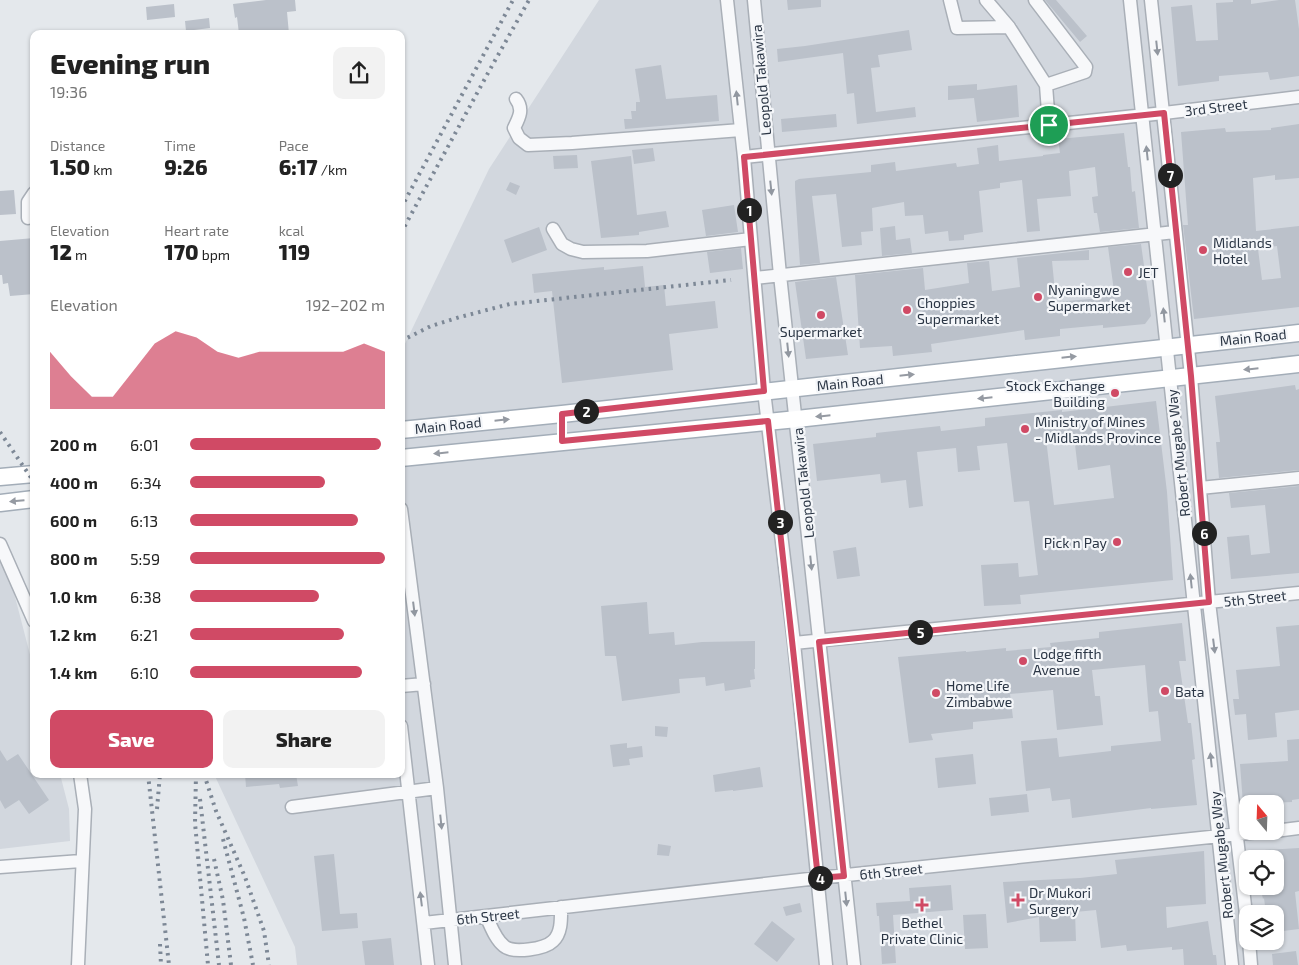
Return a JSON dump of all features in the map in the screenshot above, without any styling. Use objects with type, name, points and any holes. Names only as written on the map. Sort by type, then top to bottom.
[{"type":"main road","name":"Main Road","points":[[405,430],[562,414],[1299,332]]},
{"type":"main road","name":"Main Road","points":[[405,458],[796,419],[1299,364]]},
{"type":"main road","points":[[562,414],[562,441]]},
{"type":"main road","points":[[0,477],[30,474]]},
{"type":"main road","points":[[0,503],[30,500]]},
{"type":"street","name":"Leopold Takawira","points":[[727,0],[744,157],[764,391],[794,643],[826,965]]},
{"type":"street","name":"Leopold Takawira","points":[[754,0],[780,275],[854,965]]},
{"type":"street","points":[[950,0],[957,28],[1009,27]]},
{"type":"street","points":[[986,0],[1009,27],[1046,85],[1049,125]]},
{"type":"street","points":[[1035,0],[1086,67],[1085,72],[1046,85]]},
{"type":"street","name":"Robert Mugabe Way","points":[[1130,0],[1232,965]]},
{"type":"street","name":"Robert Mugabe Way","points":[[1151,0],[1186,344],[1191,376],[1209,602],[1245,905]]},
{"type":"street","name":"3rd Street","points":[[744,157],[1299,97]]},
{"type":"street","points":[[516,99],[521,105],[521,113],[514,128],[519,138],[528,144],[572,143],[741,130]]},
{"type":"street","points":[[28,218],[28,202],[30,199]]},
{"type":"street","points":[[553,229],[562,244],[584,252],[647,251],[751,239]]},
{"type":"street","points":[[755,278],[1175,232]]},
{"type":"street","points":[[1200,488],[1299,478]]},
{"type":"street","points":[[0,544],[30,612]]},
{"type":"street","points":[[405,567],[424,684],[437,788],[455,965]]},
{"type":"street","name":"5th Street","points":[[794,643],[1299,593]]},
{"type":"street","points":[[405,686],[424,684]]},
{"type":"street","points":[[405,760],[428,965]]},
{"type":"street","points":[[78,965],[81,861],[85,809],[81,778]]},
{"type":"street","points":[[292,807],[437,788]]},
{"type":"street","points":[[1284,829],[1299,828]]},
{"type":"street","name":"6th Street","points":[[424,923],[818,878],[1239,834]]},
{"type":"street","points":[[0,867],[81,861]]},
{"type":"street","points":[[486,916],[495,936],[504,946],[513,951],[539,947],[553,942],[559,931],[561,907]]},
{"type":"street","points":[[1250,950],[1251,965]]},
{"type":"shaded area","points":[[599,0],[1299,0],[1299,965],[297,965],[295,947],[216,778],[405,778],[405,344],[489,169]]},
{"type":"shaded area","points":[[0,539],[30,655],[30,778],[61,778],[69,809],[70,841],[0,849]]},
{"type":"building","points":[[266,0],[295,0],[296,11],[287,12],[289,30],[239,30],[233,4]]},
{"type":"building","points":[[787,0],[821,0],[821,7],[788,10]]},
{"type":"building","points":[[1045,0],[1056,0],[1087,36],[1080,42]]},
{"type":"building","points":[[1233,0],[1251,0],[1251,4],[1295,0],[1299,29],[1299,76],[1270,80],[1268,72],[1219,76],[1219,81],[1178,86],[1171,7],[1192,5],[1196,41],[1218,40],[1216,3],[1233,2]]},
{"type":"building","points":[[174,4],[175,17],[147,20],[146,7]]},
{"type":"building","points":[[209,18],[210,28],[186,30],[185,21]]},
{"type":"building","points":[[909,30],[912,50],[878,55],[880,67],[871,68],[876,112],[915,107],[916,117],[857,124],[854,93],[847,94],[843,53],[778,62],[777,49]]},
{"type":"building","points":[[661,65],[666,99],[717,95],[719,121],[625,129],[624,119],[632,119],[631,111],[636,111],[636,102],[640,102],[635,69]]},
{"type":"building","points":[[977,84],[977,90],[1017,85],[1019,117],[977,122],[974,98],[948,100],[948,86]]},
{"type":"building","points":[[836,114],[837,127],[782,132],[781,119]]},
{"type":"building","points":[[1299,124],[1299,178],[1275,180],[1275,175],[1253,178],[1256,231],[1299,226],[1299,307],[1194,319],[1183,225],[1188,225],[1181,132],[1225,128],[1226,132],[1271,130],[1271,128]],"holes":[[[1277,246],[1281,278],[1262,280],[1258,249]]]},
{"type":"building","points":[[1124,133],[1132,192],[1135,191],[1139,228],[1100,232],[1097,213],[1094,213],[1092,197],[1098,196],[1095,167],[1069,171],[1071,196],[1037,199],[1040,231],[1027,232],[1022,180],[1000,183],[1000,188],[979,191],[983,232],[964,235],[964,240],[949,241],[948,231],[925,234],[923,215],[905,216],[904,202],[872,208],[873,231],[861,232],[862,245],[842,247],[836,194],[812,196],[820,263],[800,265],[795,188],[795,181],[799,179],[871,172],[871,165],[895,162],[896,171],[956,163],[957,167],[979,164],[977,148],[998,145],[999,161],[1043,156],[1060,153],[1058,139]]},
{"type":"building","points":[[653,148],[655,161],[634,164],[632,150]]},
{"type":"building","points":[[577,155],[578,168],[554,169],[553,156]]},
{"type":"building","points":[[631,156],[637,215],[666,211],[669,227],[639,232],[639,235],[601,238],[591,161]]},
{"type":"building","points":[[510,182],[520,186],[516,195],[506,190]]},
{"type":"building","points":[[14,190],[16,214],[0,215],[0,191]]},
{"type":"building","points":[[734,205],[738,232],[706,236],[702,210]]},
{"type":"building","points":[[895,226],[896,240],[910,238],[912,253],[882,256],[880,228]]},
{"type":"building","points":[[539,227],[547,250],[512,263],[504,240]]},
{"type":"building","points":[[30,238],[30,294],[10,296],[8,283],[3,284],[2,275],[0,275],[0,241]]},
{"type":"building","points":[[1141,244],[1151,316],[1145,324],[1103,328],[1103,325],[1060,329],[1060,336],[1025,340],[1024,330],[931,344],[932,352],[893,356],[892,346],[860,348],[855,275],[923,268],[925,290],[969,283],[967,263],[989,261],[992,291],[1020,287],[1017,258],[1089,250],[1089,260],[1052,261],[1056,302],[1101,298],[1100,293],[1114,291],[1108,247]]},
{"type":"building","points":[[741,248],[743,269],[710,273],[707,252]]},
{"type":"building","points":[[643,266],[645,287],[664,285],[666,306],[715,301],[718,328],[669,334],[673,370],[562,383],[552,291],[534,293],[532,274],[604,267],[604,270]]},
{"type":"building","name":"Supermarket","points":[[836,277],[848,355],[806,359],[795,282]]},
{"type":"building","points":[[1295,385],[1296,390],[1299,389],[1299,470],[1219,478],[1216,442],[1220,442],[1215,396]]},
{"type":"building","points":[[1156,401],[1167,492],[1173,580],[1020,595],[1021,604],[984,606],[981,565],[1018,563],[1019,577],[1038,575],[1029,501],[1014,502],[1007,443],[977,446],[980,470],[958,472],[956,448],[917,452],[923,506],[909,508],[906,480],[881,483],[880,474],[817,481],[813,444],[876,437],[876,433],[940,426],[941,431],[985,426],[985,418],[1062,410],[1062,412]],"holes":[[[1074,436],[1078,470],[1110,465],[1114,498],[1054,505],[1046,439]]]},
{"type":"building","points":[[1299,486],[1299,573],[1231,579],[1227,537],[1249,535],[1251,555],[1270,553],[1265,505],[1231,508],[1229,493]]},
{"type":"building","points":[[856,547],[860,576],[837,579],[833,551]]},
{"type":"building","points":[[647,602],[649,634],[674,632],[675,645],[702,642],[755,641],[755,679],[750,680],[751,687],[725,691],[724,683],[706,686],[705,677],[679,679],[680,693],[622,701],[616,656],[605,656],[601,606]]},
{"type":"building","points":[[1182,623],[1186,661],[1179,661],[1188,723],[1191,723],[1195,759],[1192,760],[1197,805],[1151,808],[1072,818],[1070,799],[1052,801],[1050,788],[1026,791],[1021,741],[1057,738],[1059,757],[1111,751],[1111,746],[1161,741],[1158,711],[1149,712],[1145,665],[1092,670],[1095,696],[1100,696],[1103,725],[1057,730],[1053,690],[1010,694],[1013,718],[973,722],[973,729],[931,734],[933,740],[909,743],[898,657],[1006,648],[1006,651],[1051,647],[1050,643],[1099,638],[1099,632]]},
{"type":"building","points":[[1299,625],[1299,710],[1275,713],[1277,737],[1248,740],[1246,714],[1235,715],[1233,699],[1239,699],[1236,670],[1280,666],[1276,627]]},
{"type":"building","points":[[655,726],[668,727],[667,737],[655,736]]},
{"type":"building","points":[[1299,739],[1299,799],[1284,802],[1284,795],[1242,795],[1240,764],[1288,761],[1287,740]]},
{"type":"building","points":[[627,743],[627,748],[642,746],[643,757],[629,759],[630,765],[613,767],[610,745]]},
{"type":"building","points":[[0,750],[7,761],[18,754],[30,772],[30,778],[34,778],[49,800],[29,814],[19,800],[5,809],[0,800]]},
{"type":"building","points":[[973,754],[976,784],[938,788],[935,758]]},
{"type":"building","points":[[760,767],[763,787],[715,792],[713,775]]},
{"type":"building","points":[[245,778],[297,778],[298,786],[280,788],[279,784],[246,787]]},
{"type":"building","points":[[1027,794],[1029,812],[991,816],[989,798]]},
{"type":"building","points":[[658,844],[671,846],[669,856],[657,855]]},
{"type":"building","points":[[1299,848],[1299,891],[1295,892],[1299,929],[1284,931],[1284,905],[1265,905],[1262,895],[1284,895],[1284,850],[1266,850]]},
{"type":"building","points":[[1204,851],[1206,904],[1166,907],[1167,928],[1208,921],[1213,955],[1216,955],[1217,965],[1184,965],[1183,949],[1172,950],[1172,947],[1127,951],[1126,945],[1101,948],[1096,910],[1075,912],[1076,941],[1040,942],[1039,917],[1007,923],[1003,882],[1117,874],[1115,860]]},
{"type":"building","points":[[334,854],[340,914],[357,913],[358,928],[322,931],[314,856]]},
{"type":"building","points":[[951,885],[953,910],[893,915],[896,963],[882,964],[879,916],[877,916],[876,903],[910,901],[909,888]]},
{"type":"building","points":[[800,903],[802,912],[786,916],[783,907]]},
{"type":"building","points":[[986,914],[988,948],[965,949],[963,915]]},
{"type":"building","points":[[772,921],[795,939],[777,962],[754,944]]},
{"type":"building","points":[[391,938],[394,965],[365,965],[362,941]]},
{"type":"building","points":[[1296,951],[1298,965],[1273,965],[1272,954]]},
{"type":"railway","points":[[405,201],[513,0]]},
{"type":"railway","points":[[405,226],[529,0]]},
{"type":"railway","points":[[405,339],[431,326],[510,304],[731,280]]},
{"type":"railway","points":[[0,432],[30,476]]},
{"type":"railway","points":[[148,778],[169,965]]},
{"type":"railway","points":[[157,809],[160,778]]},
{"type":"railway","points":[[196,778],[195,823],[208,965]]},
{"type":"railway","points":[[205,778],[216,811],[245,877],[264,931],[269,965]]},
{"type":"railway","points":[[200,799],[219,965]]},
{"type":"railway","points":[[223,839],[244,918],[253,965]]},
{"type":"railway","points":[[214,859],[223,900],[231,965]]},
{"type":"railway","points":[[160,944],[161,965]]},
{"type":"place","name":"Midlands Hotel","points":[[1203,250]]},
{"type":"place","name":"JET","points":[[1128,272]]},
{"type":"place","name":"Nyaningwe Supermarket","points":[[1038,297]]},
{"type":"place","name":"Choppies Supermarket","points":[[907,310]]},
{"type":"place","name":"Supermarket","points":[[821,315]]},
{"type":"place","name":"Stock Exchange Building","points":[[1115,393]]},
{"type":"place","name":"Ministry of Mines - Midlands Province","points":[[1025,429]]},
{"type":"place","name":"Pick n Pay","points":[[1117,542]]},
{"type":"place","name":"Lodge fifth Avenue","points":[[1023,661]]},
{"type":"place","name":"Bata","points":[[1165,691]]},
{"type":"place","name":"Home Life Zimbabwe","points":[[936,693]]},
{"type":"place","name":"Dr Mukori Surgery","points":[[1018,900]]},
{"type":"place","name":"Bethel Private Clinic","points":[[922,905]]},
{"type":"route","points":[[1164,113],[1186,344],[1191,376],[1209,602],[819,642],[844,876],[818,878],[794,643],[768,421],[562,441],[562,414],[764,391],[744,157],[1049,125],[1164,113]]}]
